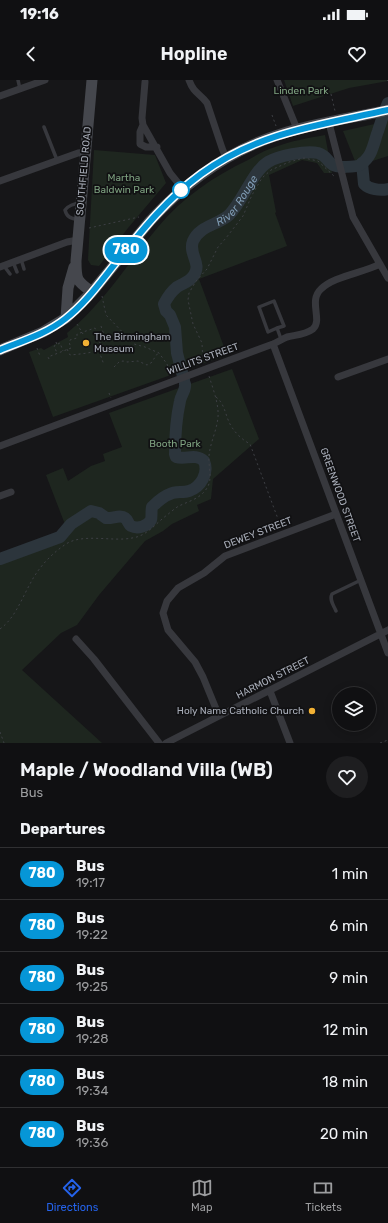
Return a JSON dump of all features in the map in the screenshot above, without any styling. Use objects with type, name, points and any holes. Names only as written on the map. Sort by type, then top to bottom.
[{"type":"main road","name":"SOUTHFIELD ROAD","points":[[92,80],[81,202],[83,224],[78,240],[76,276],[79,282],[97,294]]},
{"type":"main road","points":[[0,350],[43,332],[66,318],[97,294],[150,221],[201,174],[226,158],[255,143],[297,129],[383,111]]},
{"type":"main road","name":"SOUTHFIELD ROAD","points":[[66,318],[68,288],[76,261]]},
{"type":"street","points":[[0,96],[45,80]]},
{"type":"street","points":[[189,80],[195,92],[204,98],[207,103],[226,158]]},
{"type":"street","points":[[277,80],[297,129]]},
{"type":"street","points":[[145,82],[142,118],[143,125],[157,147],[170,173],[183,189]]},
{"type":"street","points":[[333,122],[341,178],[353,217],[388,278]]},
{"type":"street","points":[[143,125],[140,132],[140,144],[146,147],[157,147]]},
{"type":"street","points":[[0,181],[57,160],[85,152]]},
{"type":"street","points":[[2,266],[67,242],[78,240]]},
{"type":"street","name":"WILLITS STREET","points":[[0,446],[273,344],[281,339],[308,331],[316,325],[315,302],[321,288],[380,264]]},
{"type":"street","name":"GREENWOOD STREET","points":[[273,344],[388,653]]},
{"type":"street","points":[[338,377],[388,359]]},
{"type":"street","points":[[0,496],[11,492]]},
{"type":"street","name":"DEWEY STREET","points":[[219,716],[199,669],[191,656],[171,634],[164,619],[164,606],[173,593],[225,556],[336,514]]},
{"type":"street","name":"HARMON STREET","points":[[171,742],[388,630]]},
{"type":"street","points":[[76,639],[94,659],[159,743]]},
{"type":"street","points":[[270,691],[290,743]]},
{"type":"lane","points":[[18,80],[20,89]]},
{"type":"lane","points":[[44,126],[57,160]]},
{"type":"lane","points":[[81,202],[72,204],[65,210],[69,218],[83,224]]},
{"type":"lane","points":[[21,259],[24,269]]},
{"type":"lane","points":[[12,262],[17,272]]},
{"type":"lane","points":[[2,266],[10,274]]},
{"type":"lane","points":[[274,301],[284,326],[277,328],[268,332],[259,307],[274,301]]},
{"type":"lane","points":[[277,328],[281,339]]},
{"type":"lane","points":[[336,611],[330,597],[332,594],[361,580]]},
{"type":"path","points":[[331,94],[333,122]]},
{"type":"path","points":[[272,115],[277,128]]},
{"type":"path","points":[[0,629],[14,614],[30,583],[43,564],[51,555],[68,543],[80,540],[131,539],[141,536],[178,506],[192,501],[201,495],[208,487],[210,475],[209,454],[218,418],[215,396],[207,369],[203,362],[202,343],[193,324],[188,300],[189,293],[196,281],[207,269],[218,247],[243,216],[252,195],[262,178],[271,170],[289,162],[304,158],[318,161],[334,177],[341,178]]},
{"type":"path","points":[[83,224],[139,217]]},
{"type":"path","points":[[97,294],[106,315],[134,344],[159,353],[167,364],[174,380]]},
{"type":"path","points":[[77,324],[83,333]]},
{"type":"path","points":[[67,349],[70,354],[87,354],[102,349],[101,346],[106,341],[101,326]]},
{"type":"path","points":[[48,359],[48,357],[71,348],[69,342],[70,340],[77,338],[77,334],[95,328],[101,346]]},
{"type":"path","points":[[56,342],[57,345],[54,346],[58,353]]},
{"type":"path","points":[[57,345],[60,343],[63,351]]},
{"type":"path","points":[[37,348],[40,356]]},
{"type":"path","points":[[99,350],[104,364]]},
{"type":"path","points":[[114,367],[119,362],[123,361],[138,361],[147,365],[151,363],[159,353]]},
{"type":"path","points":[[215,396],[220,400],[229,423],[234,431],[243,440],[250,444],[282,530]]},
{"type":"path","points":[[0,732],[4,743]]},
{"type":"path","points":[[380,743],[388,740]]},
{"type":"green space","name":"Linden Park","points":[[284,80],[388,81],[349,88],[293,106]]},
{"type":"green space","points":[[388,121],[388,156],[357,166],[343,131]]},
{"type":"green space","points":[[325,135],[332,173],[324,173],[317,163],[302,160],[269,175],[275,213],[287,246],[199,279],[227,355],[53,417],[29,352],[41,348],[44,350],[68,337],[67,333],[80,322],[104,296],[167,216],[188,197],[223,173],[261,153],[293,141]]},
{"type":"green space","name":"Martha Baldwin Park","points":[[94,150],[155,155],[166,183],[128,228],[99,266],[91,265],[88,260]]},
{"type":"green space","name":"Booth Park","points":[[232,369],[259,439],[213,479],[211,499],[197,505],[199,511],[172,524],[145,541],[99,595],[77,625],[61,633],[22,670],[102,743],[0,743],[0,556],[38,550],[66,527],[46,475],[63,468],[68,481],[91,466],[105,461],[103,454],[122,447],[109,413]]},
{"type":"waterway","name":"River Rouge","points":[[184,380],[177,353],[175,327],[170,315],[166,311],[164,304],[173,290],[190,279],[196,271],[197,266],[192,250],[193,241],[196,236],[204,229],[229,215],[258,172],[268,162],[292,154],[313,152],[324,156],[338,167],[360,165],[371,151],[388,103]]},
{"type":"waterway","points":[[362,163],[364,184],[375,189],[388,189]]},
{"type":"waterway","name":"River Rouge","points":[[0,559],[60,537],[71,524],[91,511],[99,513],[106,518],[123,517],[133,527],[144,526],[151,520],[152,507],[165,496],[172,493],[189,491],[197,486],[205,475],[204,461],[197,457],[180,458],[176,457],[175,454],[178,414],[185,384]]},
{"type":"bus line","name":"780","points":[[0,350],[43,332],[66,318],[92,292],[160,210],[183,189],[215,164],[250,145],[280,134],[388,110]]},
{"type":"place","name":"The Birmingham Museum","points":[[86,343]]},
{"type":"place","name":"Holy Name Catholic Church","points":[[312,711]]}]
